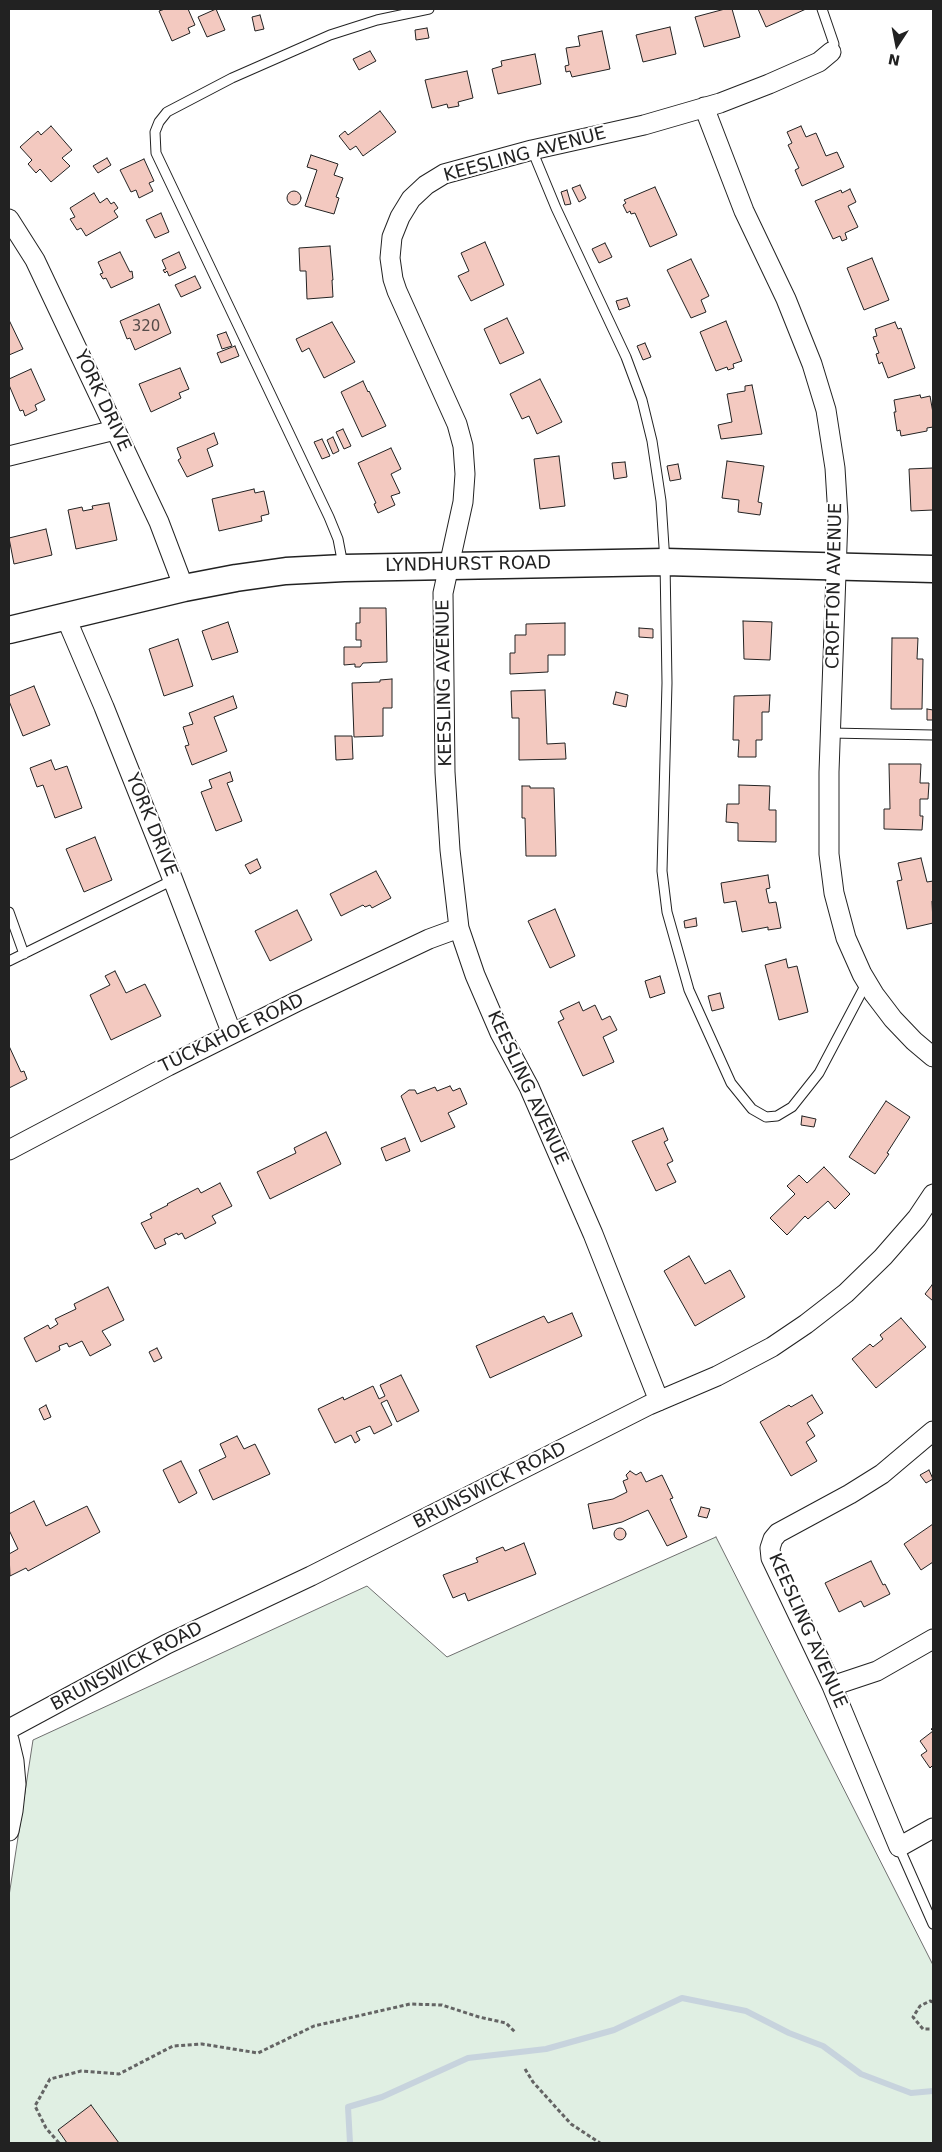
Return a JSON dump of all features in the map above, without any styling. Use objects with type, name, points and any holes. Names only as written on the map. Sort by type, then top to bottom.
[{"type":"main road","name":"LYNDHURST ROAD","points":[[9,630],[66,618],[184,588],[286,571],[344,568],[665,562],[933,568]]},
{"type":"street","name":"KEESLING AVENUE","points":[[659,1401],[593,1234],[529,1087],[500,1033],[475,976],[459,928],[450,850],[442,665],[443,593],[463,502],[465,474],[463,446],[458,424],[397,291],[390,258],[392,237],[407,205],[426,185],[444,174],[532,150],[644,125],[704,108],[769,84],[818,62],[831,52]]},
{"type":"street","name":"CROFTON AVENUE","points":[[704,108],[744,211],[786,299],[812,364],[826,410],[836,468],[838,516],[830,733],[829,854],[834,893],[846,938],[867,982],[893,1019],[933,1057]]},
{"type":"street","name":"YORK DRIVE","points":[[9,219],[35,260],[159,522],[184,588]]},
{"type":"street","points":[[9,456],[115,430]]},
{"type":"street","name":"YORK DRIVE","points":[[66,618],[104,707],[232,1034]]},
{"type":"street","name":"TUCKAHOE ROAD","points":[[9,1150],[232,1034],[429,939],[459,928]]},
{"type":"street","name":"BRUNSWICK ROAD","points":[[9,1729],[166,1644],[311,1576],[659,1401],[717,1376],[772,1347],[846,1293],[883,1257],[917,1218],[933,1194]]},
{"type":"street","name":"KEESLING AVENUE","points":[[899,1847],[832,1686],[771,1558],[770,1548],[772,1539],[778,1532],[850,1494],[882,1474],[933,1431]]},
{"type":"street","points":[[832,1686],[876,1670],[933,1639]]},
{"type":"street","points":[[9,1740],[14,1761],[16,1784],[9,1831]]},
{"type":"street","points":[[899,1847],[933,1828]]},
{"type":"lane","points":[[344,568],[338,539],[329,517],[156,153],[155,132],[159,122],[167,112],[232,78],[330,35],[377,20],[429,9]]},
{"type":"lane","name":"KEESLING AVENUE","points":[[822,9],[834,44],[831,52]]},
{"type":"lane","points":[[532,150],[556,208],[626,357],[642,400],[652,441],[661,501],[665,562],[667,683],[662,871],[667,912],[689,990],[731,1083],[752,1109],[766,1117],[777,1116],[792,1107],[819,1073],[867,982]]},
{"type":"lane","points":[[830,733],[933,735]]},
{"type":"lane","points":[[9,961],[173,880]]},
{"type":"lane","points":[[9,912],[24,954]]},
{"type":"lane","points":[[899,1847],[933,1924]]},
{"type":"path","points":[[933,2002],[930,2001],[920,2006],[913,2017],[923,2029],[933,2029]]},
{"type":"path","points":[[59,2143],[46,2128],[35,2106],[50,2079],[81,2071],[119,2074],[173,2046],[202,2044],[258,2053],[314,2026],[410,2004],[442,2005],[479,2017],[506,2023],[515,2032]]},
{"type":"path","points":[[524,2069],[533,2082],[571,2124],[600,2143]]},
{"type":"green space","points":[[716,1537],[933,1965],[933,2143],[9,2143],[9,1896],[33,1740],[367,1586],[447,1657]]},
{"type":"building","points":[[165,9],[188,9],[195,25],[188,28],[190,33],[172,41],[159,11]]},
{"type":"building","points":[[216,9],[225,30],[207,37],[198,17]]},
{"type":"building","points":[[732,9],[740,37],[704,47],[695,17]]},
{"type":"building","points":[[758,9],[806,9],[766,27]]},
{"type":"building","points":[[260,15],[264,29],[255,31],[252,17]]},
{"type":"building","points":[[670,27],[676,54],[643,62],[636,35]]},
{"type":"building","points":[[427,28],[429,38],[416,40],[415,30]]},
{"type":"building","points":[[602,31],[610,69],[572,77],[570,71],[566,72],[565,66],[569,65],[566,48],[580,46],[578,36]]},
{"type":"building","points":[[370,51],[376,61],[359,70],[353,59]]},
{"type":"building","points":[[535,54],[541,84],[498,94],[492,69],[502,66],[501,61]]},
{"type":"building","points":[[467,71],[473,98],[458,102],[459,106],[448,108],[447,104],[432,108],[425,80]]},
{"type":"building","points":[[380,111],[396,132],[363,156],[356,146],[350,150],[339,136],[345,131],[348,135]]},
{"type":"building","points":[[51,126],[72,150],[62,158],[70,166],[51,182],[40,169],[36,173],[28,164],[32,160],[20,147],[38,131],[41,135]]},
{"type":"building","points":[[801,126],[806,137],[816,133],[826,156],[837,152],[844,167],[802,186],[795,170],[799,168],[788,145],[792,143],[787,132]]},
{"type":"building","points":[[311,155],[338,164],[334,175],[343,178],[336,197],[339,198],[334,214],[305,206],[317,170],[307,167]]},
{"type":"building","points":[[107,158],[111,165],[98,173],[93,166]]},
{"type":"building","points":[[144,159],[154,181],[149,183],[153,191],[139,198],[136,190],[131,192],[120,170]]},
{"type":"building","points":[[580,185],[586,198],[579,202],[572,188]]},
{"type":"building","points":[[655,187],[677,235],[650,247],[635,213],[631,214],[630,211],[627,213],[623,205],[626,203],[624,200]]},
{"type":"building","points":[[850,189],[856,202],[848,206],[858,227],[845,233],[847,239],[842,241],[840,236],[833,239],[815,201],[841,190],[842,193]]},
{"type":"building","points":[[567,190],[571,204],[565,205],[561,192]]},
{"type":"building","points":[[294,191],[299,193],[301,198],[299,203],[294,205],[289,203],[287,198],[289,193]]},
{"type":"building","points":[[94,193],[100,203],[107,198],[111,204],[114,202],[118,208],[114,211],[118,217],[86,236],[81,228],[77,230],[70,219],[75,217],[70,208]]},
{"type":"building","points":[[161,213],[169,232],[155,238],[146,220]]},
{"type":"building","points":[[485,242],[504,285],[471,301],[458,276],[469,271],[461,253]]},
{"type":"building","points":[[605,243],[612,257],[599,263],[592,249]]},
{"type":"building","points":[[330,246],[333,297],[307,299],[306,271],[300,271],[299,248]]},
{"type":"building","points":[[120,252],[130,272],[132,271],[133,278],[111,288],[106,278],[103,279],[100,274],[103,273],[98,262]]},
{"type":"building","points":[[179,252],[186,268],[169,276],[167,271],[165,273],[163,270],[166,269],[162,260]]},
{"type":"building","points":[[872,258],[889,300],[864,310],[847,268]]},
{"type":"building","points":[[691,259],[709,296],[701,300],[706,312],[691,318],[667,270]]},
{"type":"building","points":[[195,276],[201,288],[181,297],[175,285]]},
{"type":"building","points":[[627,298],[630,306],[619,310],[616,301]]},
{"type":"building","points":[[159,304],[171,333],[135,350],[130,338],[127,339],[120,321]]},
{"type":"building","points":[[507,318],[524,353],[500,364],[484,329]]},
{"type":"building","points":[[9,320],[23,349],[9,355]]},
{"type":"building","points":[[726,321],[742,361],[733,364],[734,368],[728,370],[727,367],[716,371],[700,332]]},
{"type":"building","points":[[332,322],[355,362],[324,378],[309,348],[302,352],[296,339]]},
{"type":"building","points":[[895,322],[898,329],[901,328],[915,368],[888,378],[882,362],[879,364],[876,354],[879,353],[873,337],[877,336],[875,329]]},
{"type":"building","points":[[226,332],[232,346],[222,349],[217,335]]},
{"type":"building","points":[[645,343],[651,357],[643,360],[637,346]]},
{"type":"building","points":[[235,346],[239,356],[221,363],[217,353]]},
{"type":"building","points":[[180,368],[189,389],[179,393],[181,398],[151,412],[139,384]]},
{"type":"building","points":[[31,369],[45,400],[35,405],[37,410],[25,416],[23,410],[20,411],[9,385],[9,379]]},
{"type":"building","points":[[540,379],[562,422],[537,434],[529,416],[522,419],[510,394]]},
{"type":"building","points":[[363,381],[386,426],[362,437],[341,392]]},
{"type":"building","points":[[752,385],[762,434],[721,439],[718,425],[732,422],[727,394],[745,391],[745,386]]},
{"type":"building","points":[[920,395],[921,398],[930,396],[933,427],[927,428],[927,431],[901,436],[900,430],[897,431],[894,400]]},
{"type":"building","points":[[343,429],[351,446],[344,449],[336,432]]},
{"type":"building","points":[[214,433],[218,444],[207,449],[213,466],[187,477],[178,460],[181,458],[177,448]]},
{"type":"building","points":[[333,437],[339,451],[333,454],[327,440]]},
{"type":"building","points":[[322,439],[330,456],[322,459],[314,442]]},
{"type":"building","points":[[391,448],[401,469],[391,474],[400,493],[391,496],[395,505],[378,513],[374,504],[376,503],[358,463]]},
{"type":"building","points":[[559,456],[565,506],[540,509],[534,459]]},
{"type":"building","points":[[727,461],[764,466],[758,502],[762,503],[760,515],[738,512],[739,500],[722,498]]},
{"type":"building","points":[[625,462],[627,477],[614,479],[612,463]]},
{"type":"building","points":[[678,464],[681,479],[670,481],[667,466]]},
{"type":"building","points":[[933,468],[933,510],[911,511],[909,469]]},
{"type":"building","points":[[254,489],[255,493],[264,491],[269,514],[261,516],[262,521],[219,531],[212,499]]},
{"type":"building","points":[[109,503],[117,540],[76,549],[68,510],[82,507],[83,511],[93,509],[92,506]]},
{"type":"building","points":[[46,529],[52,555],[14,564],[9,538]]},
{"type":"building","points":[[360,608],[386,608],[387,662],[363,663],[360,667],[355,667],[355,664],[344,665],[344,647],[361,647],[361,640],[356,640],[356,623],[360,623]]},
{"type":"building","points":[[743,621],[772,622],[770,660],[744,659]]},
{"type":"building","points":[[228,622],[238,652],[212,660],[202,631]]},
{"type":"building","points":[[565,623],[565,655],[548,655],[548,672],[510,674],[510,653],[515,653],[515,635],[526,635],[526,624]]},
{"type":"building","points":[[639,628],[653,629],[653,638],[639,637]]},
{"type":"building","points":[[892,638],[918,638],[917,659],[923,659],[922,709],[891,709]]},
{"type":"building","points":[[178,639],[193,686],[164,696],[149,649]]},
{"type":"building","points":[[392,679],[392,708],[383,708],[383,736],[354,737],[352,683],[380,682],[380,680]]},
{"type":"building","points":[[34,686],[50,725],[23,736],[9,701],[9,696]]},
{"type":"building","points":[[545,690],[547,744],[565,743],[566,759],[519,760],[519,718],[512,718],[511,691]]},
{"type":"building","points":[[616,692],[628,695],[626,707],[613,704]]},
{"type":"building","points":[[770,695],[769,712],[762,712],[762,740],[756,740],[756,757],[738,757],[739,740],[733,740],[734,696]]},
{"type":"building","points":[[233,696],[237,708],[214,717],[227,751],[192,765],[185,746],[189,745],[183,727],[193,724],[189,713]]},
{"type":"building","points":[[927,709],[933,710],[933,720],[927,720]]},
{"type":"building","points":[[335,736],[352,736],[353,759],[336,760]]},
{"type":"building","points":[[51,760],[55,770],[67,766],[82,808],[55,818],[43,785],[37,787],[30,768]]},
{"type":"building","points":[[889,764],[921,764],[920,783],[929,783],[928,799],[920,799],[920,816],[923,816],[922,830],[884,829],[884,809],[890,809]]},
{"type":"building","points":[[230,772],[233,781],[227,783],[242,821],[216,831],[201,792],[212,788],[209,780]]},
{"type":"building","points":[[739,785],[770,786],[769,810],[776,810],[776,842],[738,841],[738,823],[726,822],[727,804],[739,804]]},
{"type":"building","points":[[522,786],[554,788],[556,856],[526,856],[525,818],[522,818]]},
{"type":"building","points":[[95,837],[112,880],[84,892],[66,849]]},
{"type":"building","points":[[921,858],[927,882],[933,881],[933,923],[907,929],[897,881],[902,880],[898,863]]},
{"type":"building","points":[[257,859],[261,868],[250,874],[245,865]]},
{"type":"building","points":[[376,871],[391,898],[372,908],[370,905],[365,907],[363,905],[341,916],[330,894]]},
{"type":"building","points":[[768,875],[770,888],[766,889],[769,903],[776,902],[781,928],[768,930],[768,927],[742,932],[736,901],[724,903],[721,883]]},
{"type":"building","points":[[555,909],[575,956],[550,968],[528,921]]},
{"type":"building","points":[[297,910],[312,940],[270,961],[255,931]]},
{"type":"building","points":[[696,918],[697,926],[685,928],[684,921]]},
{"type":"building","points":[[786,959],[788,968],[797,966],[808,1012],[779,1020],[765,965]]},
{"type":"building","points":[[115,971],[126,993],[145,984],[161,1016],[111,1040],[90,995],[110,985],[105,976]]},
{"type":"building","points":[[660,976],[665,993],[650,998],[645,981]]},
{"type":"building","points":[[720,993],[724,1008],[712,1011],[708,996]]},
{"type":"building","points":[[579,1002],[583,1011],[595,1005],[602,1020],[610,1016],[617,1030],[603,1037],[614,1062],[583,1076],[558,1022],[564,1019],[560,1011]]},
{"type":"building","points":[[9,1046],[21,1072],[24,1071],[27,1079],[9,1088]]},
{"type":"building","points":[[450,1086],[453,1091],[460,1088],[467,1104],[448,1113],[455,1127],[421,1142],[401,1096],[409,1090],[415,1090],[417,1094],[435,1087],[437,1091]]},
{"type":"building","points":[[886,1101],[910,1117],[875,1174],[849,1157]]},
{"type":"building","points":[[802,1116],[816,1119],[814,1127],[801,1125]]},
{"type":"building","points":[[663,1128],[668,1140],[664,1142],[673,1161],[667,1164],[676,1182],[656,1191],[632,1141]]},
{"type":"building","points":[[326,1132],[341,1164],[270,1199],[257,1172],[296,1153],[294,1148]]},
{"type":"building","points":[[405,1138],[410,1151],[386,1161],[381,1148]]},
{"type":"building","points":[[824,1167],[850,1194],[835,1209],[828,1201],[808,1219],[805,1216],[787,1235],[770,1218],[795,1194],[787,1186],[799,1175],[807,1183]]},
{"type":"building","points":[[220,1183],[232,1206],[212,1216],[216,1223],[185,1239],[182,1233],[178,1235],[177,1233],[164,1239],[166,1244],[155,1249],[141,1223],[152,1218],[150,1214],[198,1188],[201,1193]]},
{"type":"building","points":[[689,1256],[705,1284],[730,1270],[745,1297],[695,1326],[664,1271]]},
{"type":"building","points":[[933,1286],[933,1301],[925,1294]]},
{"type":"building","points":[[108,1287],[124,1320],[102,1331],[111,1345],[90,1356],[82,1341],[69,1347],[67,1343],[59,1346],[60,1350],[36,1362],[24,1338],[48,1325],[50,1329],[58,1324],[55,1319],[76,1309],[74,1304]]},
{"type":"building","points":[[572,1313],[582,1336],[490,1378],[476,1346],[544,1316],[548,1323]]},
{"type":"building","points":[[901,1318],[926,1347],[876,1388],[852,1359],[870,1344],[873,1347],[883,1339],[880,1335]]},
{"type":"building","points":[[157,1348],[162,1358],[154,1362],[149,1352]]},
{"type":"building","points":[[401,1375],[419,1411],[397,1422],[387,1400],[381,1403],[392,1425],[374,1434],[370,1426],[356,1432],[360,1440],[355,1443],[351,1435],[335,1443],[318,1409],[343,1397],[344,1400],[373,1386],[379,1399],[385,1396],[380,1385]]},
{"type":"building","points":[[812,1395],[823,1413],[807,1423],[815,1436],[806,1442],[817,1461],[791,1476],[760,1422],[789,1405],[791,1407]]},
{"type":"building","points":[[46,1405],[51,1417],[44,1420],[39,1409]]},
{"type":"building","points":[[237,1436],[244,1449],[255,1444],[270,1474],[213,1500],[199,1470],[226,1457],[220,1444]]},
{"type":"building","points":[[181,1461],[197,1493],[179,1503],[163,1470]]},
{"type":"building","points":[[929,1470],[933,1479],[926,1483],[920,1475]]},
{"type":"building","points":[[630,1471],[636,1475],[641,1472],[646,1482],[662,1475],[673,1498],[670,1499],[687,1537],[667,1546],[648,1510],[622,1522],[593,1529],[588,1504],[613,1499],[627,1492],[623,1481],[628,1479],[626,1475]]},
{"type":"building","points":[[34,1501],[46,1526],[87,1506],[100,1532],[28,1571],[26,1568],[10,1576],[9,1554],[18,1549],[9,1530],[9,1514]]},
{"type":"building","points":[[701,1507],[710,1509],[707,1518],[698,1516]]},
{"type":"building","points":[[933,1524],[933,1562],[921,1570],[904,1544]]},
{"type":"building","points":[[620,1528],[626,1534],[620,1540],[614,1534]]},
{"type":"building","points":[[524,1543],[536,1574],[468,1601],[465,1593],[453,1598],[443,1575],[478,1562],[476,1558],[503,1547],[505,1551]]},
{"type":"building","points":[[871,1561],[883,1585],[885,1584],[890,1594],[864,1607],[861,1601],[839,1612],[825,1583]]},
{"type":"building","points":[[933,1731],[933,1765],[930,1768],[921,1755],[927,1751],[920,1741]]},
{"type":"building","points":[[91,2105],[119,2143],[67,2143],[58,2130]]},
{"type":"waterway","points":[[350,2143],[348,2107],[382,2097],[468,2058],[546,2049],[614,2030],[682,1998],[746,2011],[789,2033],[823,2046],[861,2074],[911,2093],[933,2091]]}]
